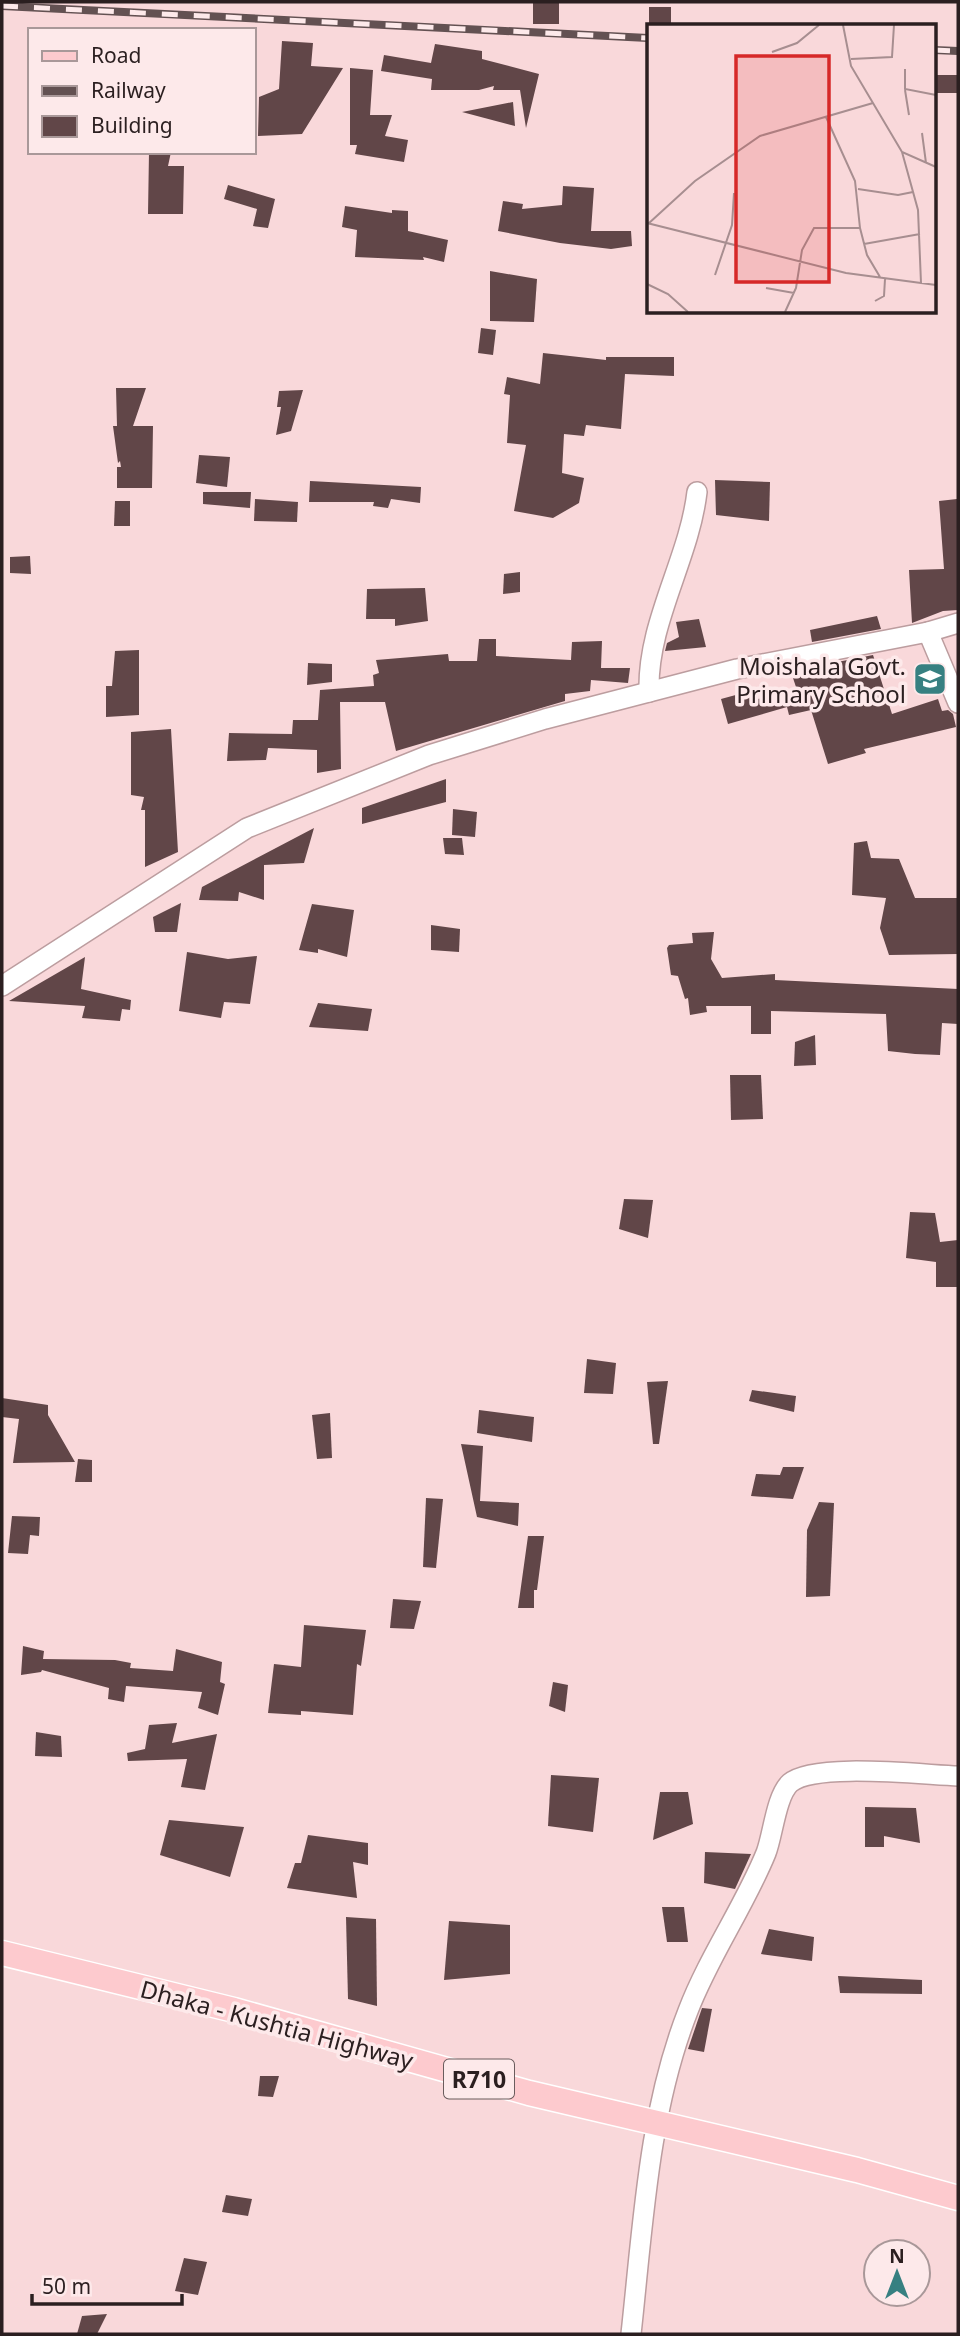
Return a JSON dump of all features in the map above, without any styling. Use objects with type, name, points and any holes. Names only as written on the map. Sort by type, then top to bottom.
[{"type":"main road","name":"Dhaka - Kushtia Highway","points":[[2,1953],[234,2010],[655,2125],[857,2171],[958,2198]]},
{"type":"street","points":[[649,692],[653,646],[689,534],[697,492]]},
{"type":"street","points":[[2,986],[247,828],[429,755],[737,668],[928,632],[958,623]]},
{"type":"street","points":[[928,632],[958,703]]},
{"type":"street","points":[[631,2334],[655,2125],[688,2011],[766,1852],[783,1796],[790,1783],[806,1776],[832,1771],[958,1776]]},
{"type":"building","points":[[533,2],[559,2],[559,24],[533,24]]},
{"type":"building","points":[[649,7],[671,7],[671,24],[649,24]]},
{"type":"building","points":[[282,41],[313,43],[311,66],[343,68],[302,134],[258,136],[259,97],[279,89]]},
{"type":"building","points":[[435,44],[482,51],[482,59],[539,74],[526,128],[520,90],[493,90],[494,86],[479,90],[431,90],[432,79],[381,71],[384,55],[431,63]]},
{"type":"building","points":[[350,68],[373,70],[370,115],[392,115],[385,136],[408,140],[404,162],[355,154],[357,145],[350,145]]},
{"type":"building","points":[[936,75],[958,75],[958,93],[936,93]]},
{"type":"building","points":[[513,102],[515,126],[462,112]]},
{"type":"building","points":[[149,154],[171,154],[168,166],[184,166],[183,214],[148,214]]},
{"type":"building","points":[[228,185],[275,199],[268,228],[253,226],[257,209],[224,199]]},
{"type":"building","points":[[563,186],[594,188],[591,231],[631,231],[632,246],[611,249],[498,231],[503,201],[523,204],[522,209],[562,205]]},
{"type":"building","points":[[345,206],[392,213],[392,210],[408,211],[408,231],[448,240],[444,262],[423,257],[424,260],[355,257],[357,230],[342,227]]},
{"type":"building","points":[[490,271],[537,279],[534,322],[490,321]]},
{"type":"building","points":[[481,328],[496,330],[493,355],[478,353]]},
{"type":"building","points":[[543,353],[606,360],[606,357],[674,357],[674,376],[625,374],[621,429],[586,425],[584,436],[564,434],[562,473],[584,478],[579,503],[553,518],[514,511],[526,445],[507,443],[510,395],[504,394],[507,377],[540,384]]},
{"type":"building","points":[[116,388],[146,388],[133,426],[153,426],[152,488],[117,488],[117,467],[121,467],[120,461],[118,463],[113,426],[117,426]]},
{"type":"building","points":[[303,390],[291,431],[276,435],[281,407],[277,407],[279,391]]},
{"type":"building","points":[[199,455],[230,457],[227,487],[196,483]]},
{"type":"building","points":[[715,480],[770,482],[769,521],[716,515]]},
{"type":"building","points":[[310,481],[421,487],[420,503],[391,499],[388,508],[373,506],[374,502],[309,502]]},
{"type":"building","points":[[203,492],[251,492],[250,508],[203,504]]},
{"type":"building","points":[[255,499],[298,502],[297,522],[254,521]]},
{"type":"building","points":[[957,499],[958,610],[943,611],[912,623],[909,570],[944,569],[939,501]]},
{"type":"building","points":[[115,501],[130,501],[130,526],[114,526]]},
{"type":"building","points":[[30,556],[31,574],[10,573],[10,557]]},
{"type":"building","points":[[520,572],[520,592],[503,594],[504,574]]},
{"type":"building","points":[[425,588],[428,621],[395,626],[395,619],[366,619],[367,589]]},
{"type":"building","points":[[877,616],[881,629],[812,642],[810,630]]},
{"type":"building","points":[[699,619],[706,647],[665,651],[667,643],[679,637],[676,622]]},
{"type":"building","points":[[479,639],[496,639],[496,656],[571,660],[572,642],[602,641],[601,668],[630,668],[628,683],[591,680],[590,691],[565,694],[565,701],[396,751],[385,702],[340,702],[341,769],[317,773],[317,750],[268,748],[266,760],[227,761],[229,733],[292,734],[293,720],[318,720],[320,690],[374,686],[373,675],[379,673],[376,660],[448,654],[449,661],[477,661]]},
{"type":"building","points":[[139,650],[139,715],[106,717],[106,686],[112,686],[115,651]]},
{"type":"building","points":[[873,655],[892,714],[938,699],[942,711],[948,710],[953,714],[956,727],[864,749],[866,753],[828,764],[811,710],[789,715],[787,707],[728,724],[721,699],[754,690],[757,699],[784,695],[797,690],[793,678],[818,671],[817,666]]},
{"type":"building","points":[[308,663],[332,664],[332,682],[307,685]]},
{"type":"building","points":[[171,729],[178,852],[145,867],[145,810],[141,810],[144,797],[131,795],[131,732]]},
{"type":"building","points":[[446,779],[446,802],[362,824],[362,808]]},
{"type":"building","points":[[453,809],[477,812],[475,837],[452,835]]},
{"type":"building","points":[[314,828],[304,863],[264,865],[264,900],[239,892],[238,901],[199,900],[202,887]]},
{"type":"building","points":[[443,838],[462,838],[464,855],[445,854]]},
{"type":"building","points":[[867,841],[871,858],[899,859],[915,898],[958,898],[958,954],[889,955],[880,928],[886,898],[852,895],[854,843]]},
{"type":"building","points":[[181,903],[177,932],[155,932],[153,917]]},
{"type":"building","points":[[312,904],[354,910],[347,957],[318,949],[318,953],[299,950]]},
{"type":"building","points":[[431,925],[460,929],[459,952],[431,950]]},
{"type":"building","points":[[714,932],[711,959],[722,978],[775,974],[775,980],[958,989],[958,1024],[942,1023],[940,1055],[888,1051],[886,1014],[771,1011],[771,1034],[751,1034],[751,1006],[706,1006],[707,1012],[690,1015],[688,998],[685,999],[678,976],[671,975],[667,948],[669,945],[693,943],[692,933]]},
{"type":"building","points":[[187,952],[228,959],[257,956],[250,1004],[224,1002],[221,1018],[179,1011]]},
{"type":"building","points":[[85,957],[81,989],[131,1000],[130,1010],[122,1009],[120,1021],[82,1018],[85,1006],[9,1001]]},
{"type":"building","points":[[318,1003],[372,1009],[368,1031],[309,1027]]},
{"type":"building","points":[[815,1035],[816,1065],[794,1066],[795,1042]]},
{"type":"building","points":[[730,1075],[761,1075],[763,1119],[731,1120]]},
{"type":"building","points":[[624,1199],[653,1200],[648,1238],[619,1229]]},
{"type":"building","points":[[910,1212],[935,1213],[940,1242],[958,1240],[958,1287],[936,1287],[936,1262],[906,1258]]},
{"type":"building","points":[[587,1359],[616,1363],[613,1394],[584,1393]]},
{"type":"building","points":[[668,1381],[659,1444],[653,1444],[647,1382]]},
{"type":"building","points":[[752,1390],[796,1396],[794,1412],[749,1401]]},
{"type":"building","points":[[2,1398],[48,1405],[48,1415],[75,1462],[13,1463],[19,1419],[2,1417]]},
{"type":"building","points":[[479,1410],[534,1417],[532,1442],[477,1433]]},
{"type":"building","points":[[330,1413],[332,1458],[317,1459],[312,1415]]},
{"type":"building","points":[[461,1444],[483,1446],[480,1501],[519,1503],[518,1526],[477,1517]]},
{"type":"building","points":[[78,1459],[92,1460],[92,1482],[75,1482]]},
{"type":"building","points":[[783,1467],[804,1467],[793,1499],[751,1496],[756,1474],[780,1475]]},
{"type":"building","points":[[426,1498],[443,1499],[436,1568],[423,1567]]},
{"type":"building","points":[[819,1502],[834,1503],[830,1596],[806,1597],[807,1530]]},
{"type":"building","points":[[12,1516],[40,1517],[39,1536],[30,1535],[28,1554],[8,1553]]},
{"type":"building","points":[[528,1536],[544,1536],[537,1590],[534,1590],[534,1608],[518,1608]]},
{"type":"building","points":[[393,1599],[421,1601],[414,1629],[390,1628]]},
{"type":"building","points":[[304,1625],[366,1630],[361,1666],[357,1664],[353,1715],[301,1711],[301,1715],[268,1713],[274,1664],[301,1667]]},
{"type":"building","points":[[23,1646],[44,1651],[43,1659],[115,1660],[131,1663],[130,1668],[173,1671],[176,1649],[222,1662],[220,1682],[225,1684],[218,1715],[198,1708],[202,1692],[126,1686],[124,1702],[108,1699],[109,1688],[42,1670],[21,1675]]},
{"type":"building","points":[[553,1682],[568,1685],[565,1712],[549,1706]]},
{"type":"building","points":[[177,1723],[172,1743],[217,1734],[205,1790],[181,1787],[187,1759],[128,1761],[127,1753],[145,1749],[149,1725]]},
{"type":"building","points":[[36,1732],[61,1736],[62,1757],[35,1756]]},
{"type":"building","points":[[551,1775],[599,1778],[593,1832],[548,1826]]},
{"type":"building","points":[[660,1792],[688,1792],[693,1824],[653,1840]]},
{"type":"building","points":[[865,1807],[916,1808],[920,1843],[884,1836],[884,1847],[865,1847]]},
{"type":"building","points":[[169,1820],[244,1827],[230,1877],[160,1855]]},
{"type":"building","points":[[308,1835],[368,1843],[368,1865],[353,1862],[357,1898],[287,1888],[295,1863],[301,1863]]},
{"type":"building","points":[[705,1852],[751,1854],[735,1889],[704,1883]]},
{"type":"building","points":[[662,1907],[684,1907],[688,1942],[667,1942]]},
{"type":"building","points":[[346,1917],[376,1919],[377,2006],[348,1999]]},
{"type":"building","points":[[449,1921],[510,1925],[510,1974],[444,1980]]},
{"type":"building","points":[[769,1929],[814,1937],[812,1961],[761,1954]]},
{"type":"building","points":[[838,1976],[922,1980],[922,1994],[840,1993]]},
{"type":"building","points":[[702,2008],[712,2009],[704,2052],[688,2049]]},
{"type":"building","points":[[260,2076],[279,2076],[273,2097],[258,2096]]},
{"type":"building","points":[[226,2195],[252,2199],[248,2216],[222,2212]]},
{"type":"building","points":[[184,2258],[207,2262],[198,2295],[175,2291]]},
{"type":"building","points":[[107,2314],[97,2334],[77,2334],[82,2316]]},
{"type":"railway","points":[[2,6],[647,38]]},
{"type":"railway","points":[[936,50],[958,51]]},
{"type":"place","name":"Moishala Govt. Primary School","points":[[930,679]]}]
